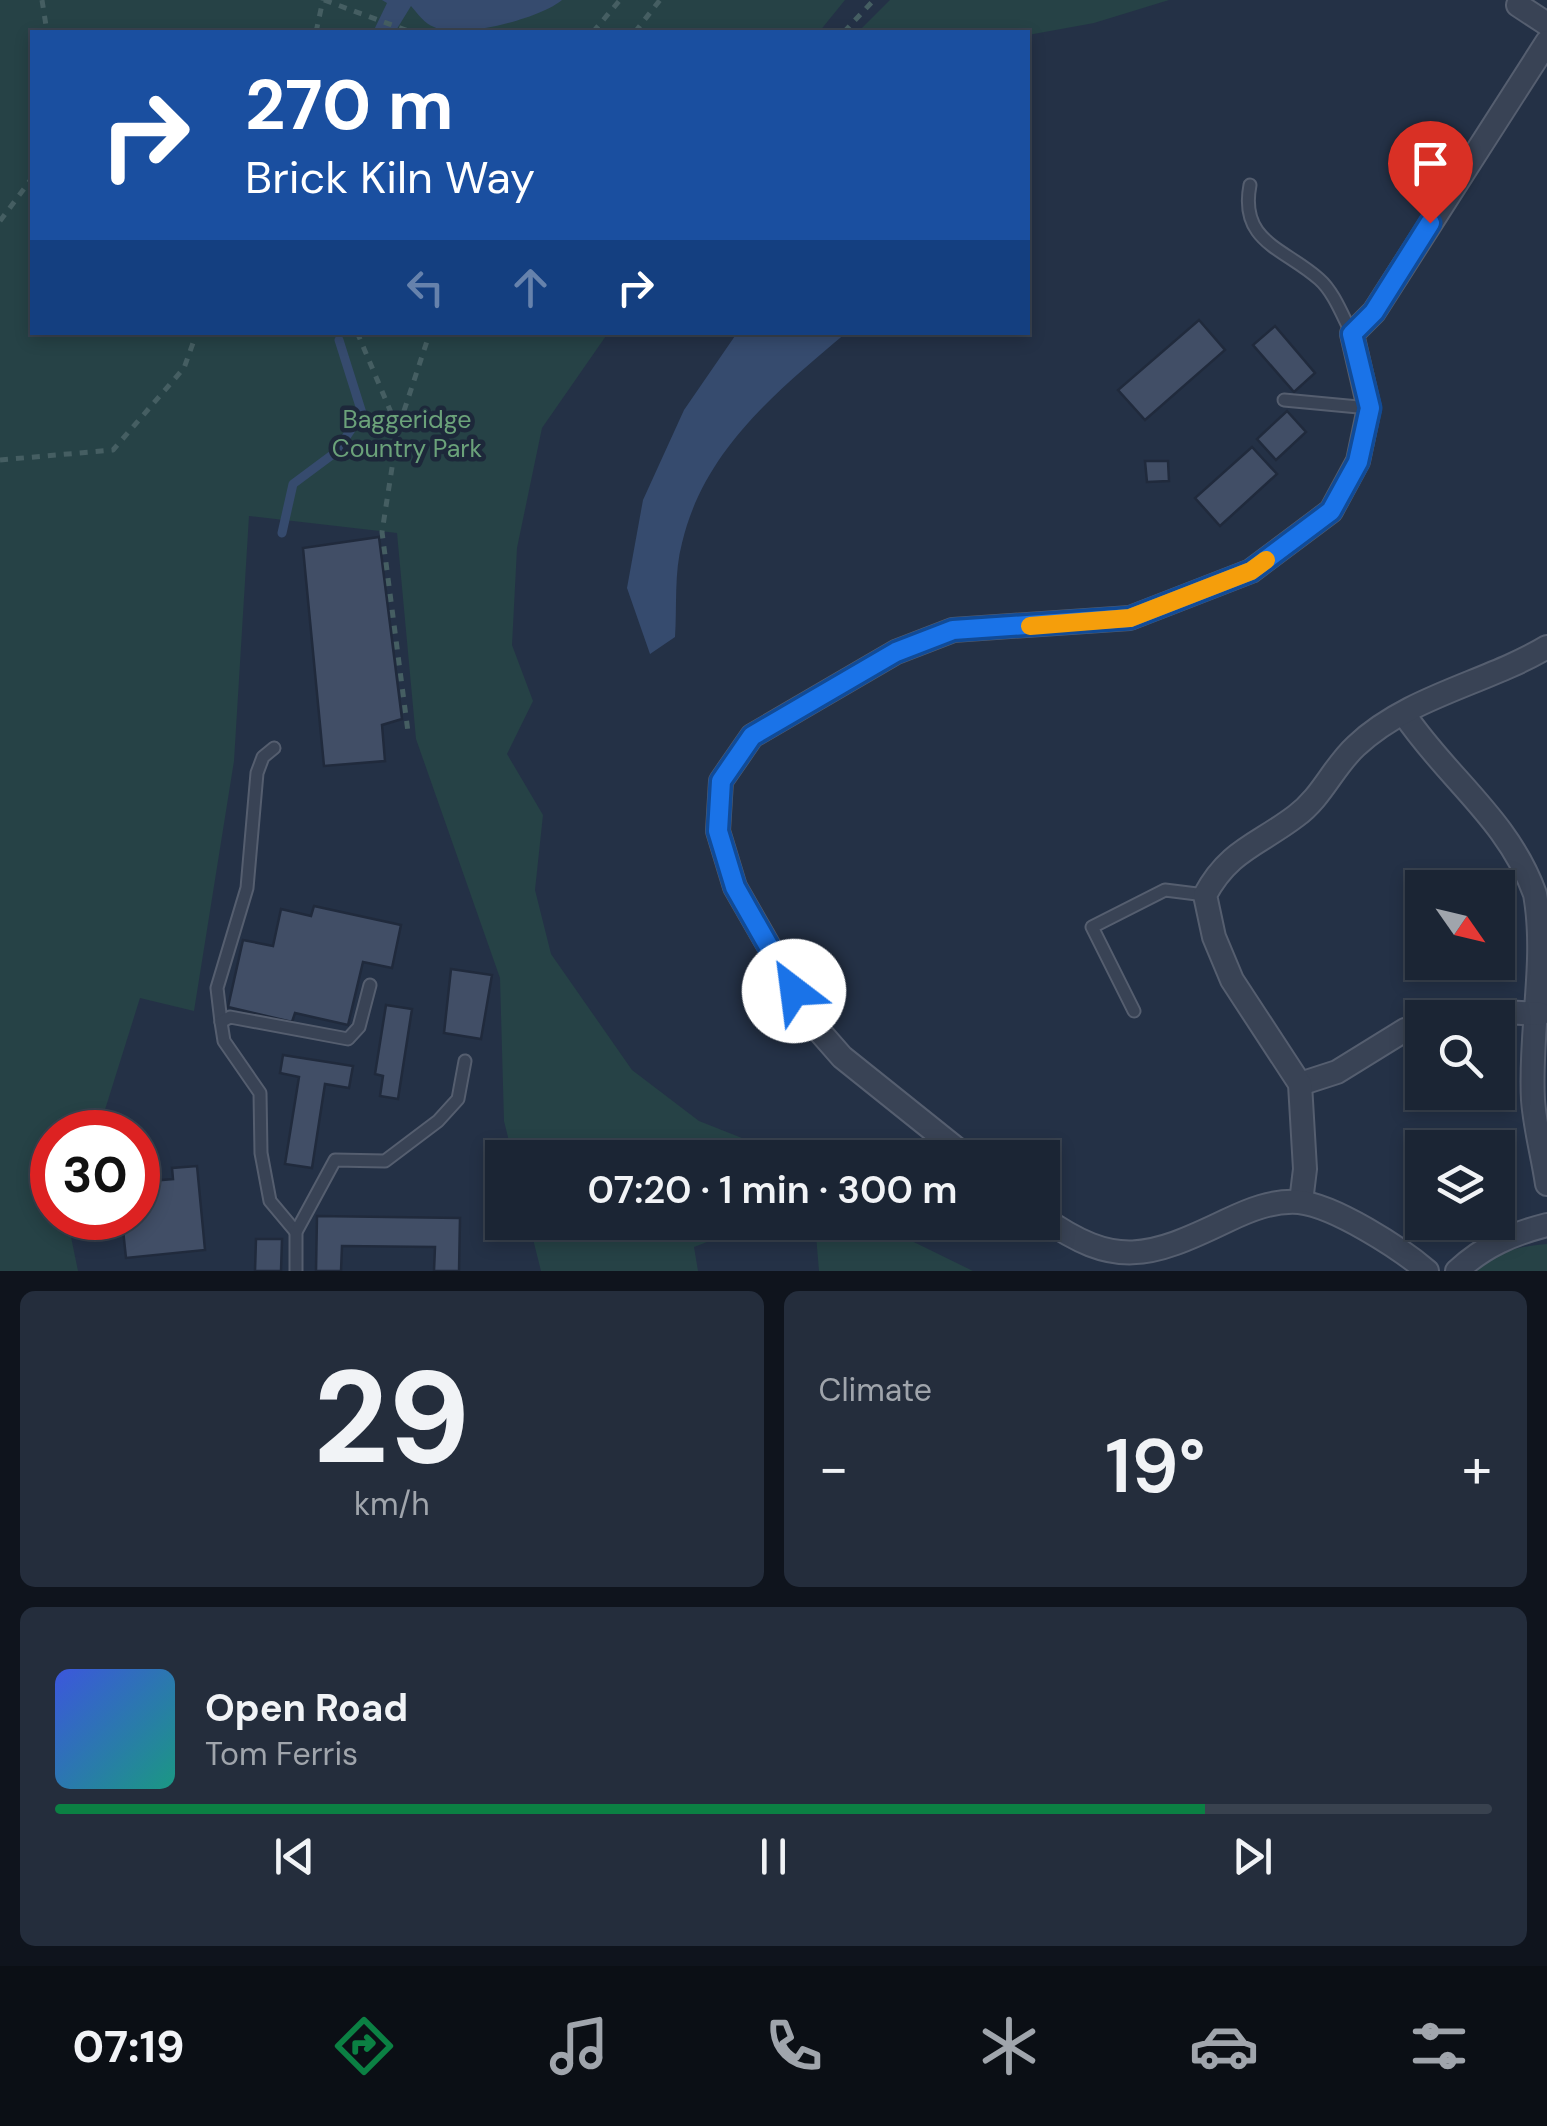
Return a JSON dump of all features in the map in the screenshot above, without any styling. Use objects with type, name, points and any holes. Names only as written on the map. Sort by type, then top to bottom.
[{"type":"street","points":[[1514,2],[1547,24]]},
{"type":"street","points":[[946,1140],[842,1057],[814,1025],[735,887],[718,831],[721,781],[752,736],[896,652],[953,630],[1130,618],[1251,571],[1331,511],[1358,462],[1370,408],[1352,334],[1374,312],[1547,42]]},
{"type":"street","points":[[1301,1202],[1305,1169],[1300,1084],[1232,980],[1214,937],[1204,895],[1220,866],[1318,797],[1356,746],[1448,690],[1506,672],[1547,647]]},
{"type":"street","points":[[1404,714],[1426,746],[1469,787],[1542,893],[1546,965],[1533,1099],[1547,1184]]},
{"type":"street","points":[[1515,1013],[1540,1014]]},
{"type":"street","points":[[1300,1084],[1337,1072],[1405,1030]]},
{"type":"street","points":[[1060,1230],[1084,1246],[1132,1256],[1193,1237],[1258,1206],[1301,1202],[1351,1222],[1427,1271]]},
{"type":"street","points":[[1457,1271],[1476,1254],[1514,1234],[1547,1225]]},
{"type":"lane","points":[[1250,186],[1246,208],[1254,231],[1323,282],[1352,334]]},
{"type":"lane","points":[[1284,400],[1370,408]]},
{"type":"lane","points":[[274,748],[262,756],[257,773],[247,888],[216,988],[224,1041],[260,1092],[261,1153],[270,1201],[296,1232]]},
{"type":"lane","points":[[1134,1010],[1092,928],[1165,890],[1204,895]]},
{"type":"lane","points":[[221,1022],[230,1017],[348,1039],[359,1027],[370,985]]},
{"type":"lane","points":[[296,1271],[296,1232],[335,1160],[385,1162],[438,1121],[458,1098],[465,1060]]},
{"type":"path","points":[[42,0],[47,30]]},
{"type":"path","points":[[316,30],[324,0],[406,30]]},
{"type":"path","points":[[595,30],[620,0]]},
{"type":"path","points":[[636,30],[660,0]]},
{"type":"path","points":[[846,30],[872,2]]},
{"type":"path","points":[[0,222],[30,181]]},
{"type":"path","points":[[0,460],[114,450],[184,368],[196,335]]},
{"type":"path","points":[[358,335],[398,429]]},
{"type":"path","points":[[408,732],[382,532],[398,429],[429,335]]},
{"type":"green space","name":"Baggeridge Country Park","points":[[0,0],[845,0],[821,30],[30,30],[30,335],[607,335],[542,428],[517,548],[512,645],[533,701],[507,754],[543,815],[535,890],[551,954],[632,1070],[699,1121],[747,1140],[509,1140],[504,1121],[500,978],[416,739],[397,533],[249,516],[234,761],[194,1011],[140,998],[105,1110],[30,1110],[30,1240],[72,1240],[78,1271],[0,1271]]},
{"type":"green space","points":[[890,0],[1169,0],[1094,23],[1030,35],[1030,30],[860,30]]},
{"type":"green space","points":[[533,1240],[712,1240],[694,1247],[698,1271],[541,1271]]},
{"type":"green space","points":[[816,1240],[910,1240],[973,1271],[819,1271]]},
{"type":"green space","points":[[1547,1244],[1547,1271],[1477,1271],[1509,1251]]},
{"type":"water","points":[[382,0],[562,0],[519,20],[471,30],[431,26],[411,6],[396,30],[374,30],[387,3]]},
{"type":"water","points":[[736,335],[844,335],[746,425],[707,479],[692,510],[679,554],[675,637],[650,654],[627,588],[643,500],[684,410]]},
{"type":"building","points":[[1199,320],[1225,350],[1145,420],[1118,390]]},
{"type":"building","points":[[1275,326],[1315,373],[1294,392],[1253,345]]},
{"type":"building","points":[[1287,411],[1306,432],[1276,460],[1257,439]]},
{"type":"building","points":[[1252,447],[1277,474],[1220,526],[1195,498]]},
{"type":"building","points":[[1145,461],[1168,461],[1169,481],[1147,482]]},
{"type":"building","points":[[379,537],[402,719],[382,725],[385,761],[324,766],[303,548]]},
{"type":"building","points":[[314,906],[401,925],[392,968],[363,962],[348,1025],[295,1013],[292,1022],[228,1007],[243,940],[273,946],[281,909],[311,916]]},
{"type":"building","points":[[451,969],[492,975],[481,1039],[444,1033]]},
{"type":"building","points":[[386,1005],[412,1009],[398,1099],[380,1096],[383,1076],[375,1074]]},
{"type":"building","points":[[283,1055],[353,1066],[349,1088],[325,1084],[312,1168],[285,1164],[299,1077],[280,1073]]},
{"type":"building","points":[[197,1166],[205,1250],[126,1258],[124,1240],[160,1240],[160,1180],[173,1179],[172,1168]]},
{"type":"building","points":[[317,1216],[460,1218],[459,1271],[434,1271],[435,1247],[342,1246],[341,1271],[316,1271]]},
{"type":"building","points":[[256,1239],[282,1239],[281,1271],[255,1271]]},
{"type":"waterway","points":[[282,533],[293,484],[336,452],[362,413],[339,340]]},
{"type":"slow traffic","points":[[1030,626],[1130,618],[1251,571],[1266,560]]},
{"type":"route","points":[[794,991],[735,887],[718,831],[721,781],[752,736],[896,652],[953,630],[1130,618],[1251,571],[1331,511],[1358,462],[1370,408],[1352,334],[1374,312],[1430,223]]}]
